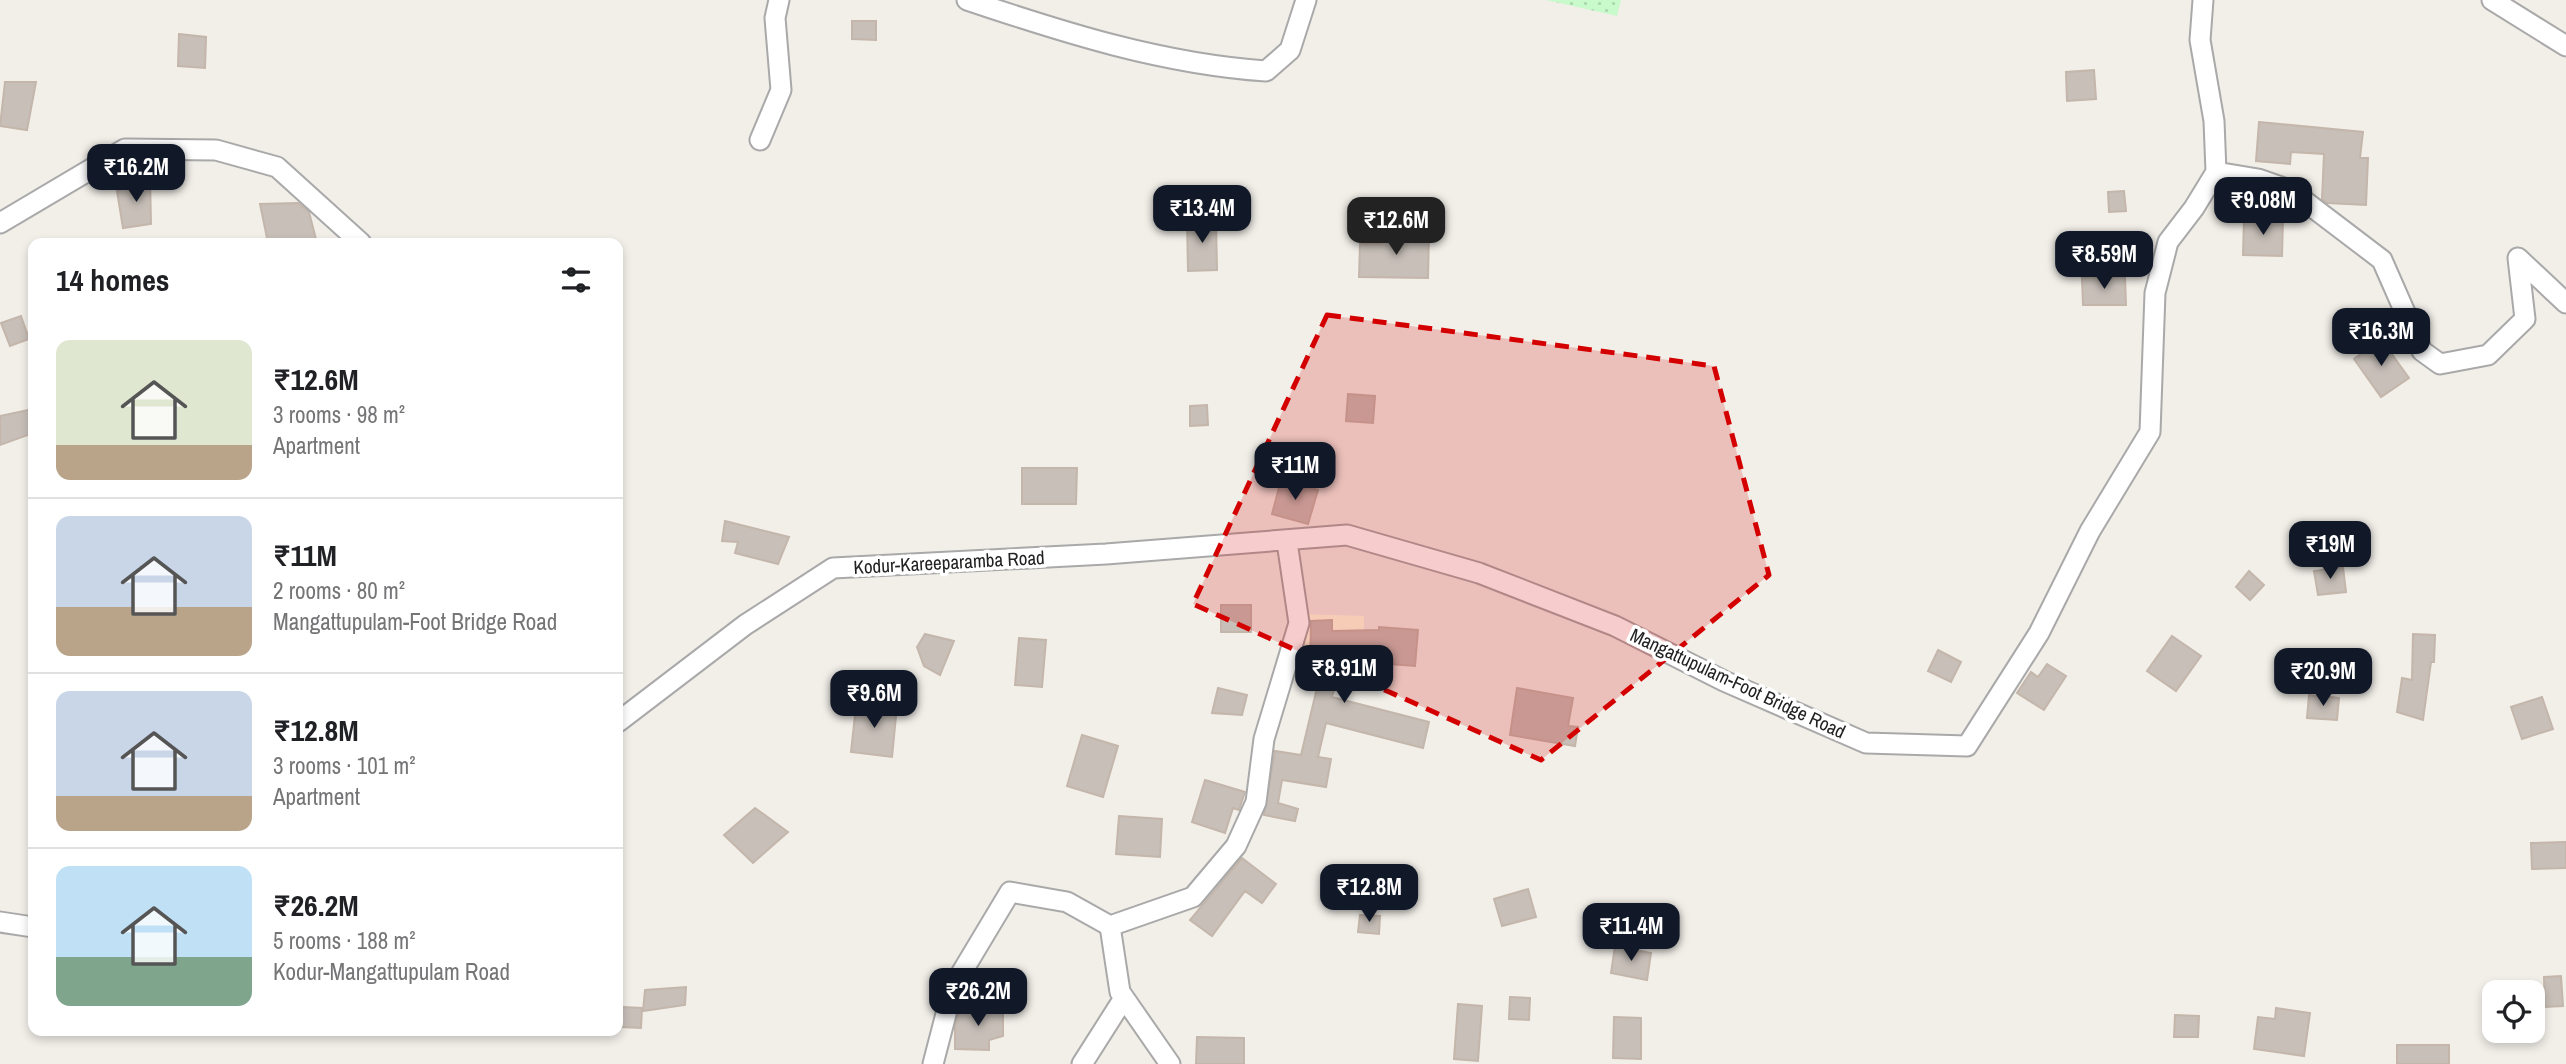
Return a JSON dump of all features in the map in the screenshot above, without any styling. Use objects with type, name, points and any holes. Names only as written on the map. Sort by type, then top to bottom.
[{"type":"street","points":[[760,140],[781,90],[775,18],[779,0]]},
{"type":"street","points":[[967,0],[1081,38],[1211,68],[1266,71],[1290,50],[1306,0]]},
{"type":"street","points":[[2203,0],[2200,40],[2214,121],[2216,172],[2258,179],[2290,190],[2382,260],[2422,351],[2440,364],[2488,355],[2525,318],[2518,258],[2566,303]]},
{"type":"street","points":[[2493,0],[2566,46]]},
{"type":"street","points":[[0,223],[125,149],[216,150],[277,167],[355,238]]},
{"type":"street","name":"Mangattupulam-Foot Bridge Road","points":[[1287,542],[1347,535],[1479,573],[1615,626],[1724,681],[1866,743],[1967,746],[2039,633],[2090,531],[2150,432],[2155,293],[2168,242],[2194,208],[2216,172]]},
{"type":"street","points":[[933,1064],[953,987],[1010,892],[1068,902],[1110,926],[1193,897],[1236,846],[1256,802],[1264,739],[1299,623],[1287,542]]},
{"type":"street","name":"Kodur-Kareeparamba Road","points":[[623,718],[745,625],[833,568],[1287,542]]},
{"type":"street","points":[[0,922],[28,926]]},
{"type":"street","points":[[1110,926],[1120,992],[1171,1064]]},
{"type":"street","points":[[1082,1064],[1124,998]]},
{"type":"highlighted area","points":[[1327,315],[1714,366],[1769,575],[1541,760],[1193,604]]},
{"type":"shaded area","points":[[1304,614],[1364,616],[1365,676],[1304,676]]},
{"type":"green space","points":[[1546,0],[1621,0],[1617,16]]},
{"type":"building","points":[[852,21],[876,21],[876,40],[852,39]]},
{"type":"building","points":[[179,34],[206,37],[205,68],[178,66]]},
{"type":"building","points":[[2094,70],[2096,99],[2067,101],[2066,72]]},
{"type":"building","points":[[5,82],[36,82],[27,130],[0,126]]},
{"type":"building","points":[[2259,122],[2363,132],[2360,158],[2368,158],[2366,205],[2327,203],[2322,199],[2324,154],[2291,152],[2290,164],[2256,161]]},
{"type":"building","points":[[150,177],[151,224],[123,228],[117,191]]},
{"type":"building","points":[[2124,191],[2126,211],[2109,212],[2108,192]]},
{"type":"building","points":[[298,203],[309,212],[316,238],[267,238],[260,204]]},
{"type":"building","points":[[2244,218],[2283,218],[2282,256],[2243,255]]},
{"type":"building","points":[[1187,220],[1216,220],[1217,270],[1188,271]]},
{"type":"building","points":[[1388,232],[1429,232],[1428,278],[1359,277],[1360,244],[1381,244]]},
{"type":"building","points":[[2125,277],[2126,305],[2083,305],[2082,278]]},
{"type":"building","points":[[21,316],[28,339],[10,346],[1,323]]},
{"type":"building","points":[[2381,339],[2409,378],[2381,397],[2354,359]]},
{"type":"building","points":[[1348,394],[1375,396],[1373,423],[1346,421]]},
{"type":"building","points":[[1207,405],[1208,425],[1190,426],[1190,406]]},
{"type":"building","points":[[28,410],[28,435],[0,445],[0,416]]},
{"type":"building","points":[[1022,468],[1077,468],[1076,504],[1022,504]]},
{"type":"building","points":[[1281,480],[1318,490],[1308,524],[1272,514]]},
{"type":"building","points":[[725,521],[789,537],[778,564],[735,553],[738,542],[722,541]]},
{"type":"building","points":[[2343,567],[2346,592],[2318,595],[2314,571]]},
{"type":"building","points":[[2249,571],[2264,585],[2250,600],[2236,587]]},
{"type":"building","points":[[1221,605],[1251,605],[1251,632],[1221,632]]},
{"type":"building","points":[[1332,620],[1332,631],[1379,630],[1379,627],[1418,630],[1415,666],[1376,663],[1377,654],[1343,659],[1332,697],[1429,722],[1423,748],[1326,723],[1318,757],[1331,759],[1326,787],[1282,780],[1278,803],[1298,809],[1295,821],[1264,815],[1275,751],[1301,755],[1321,671],[1310,671],[1311,621]]},
{"type":"building","points":[[925,634],[954,641],[940,675],[924,666],[917,647]]},
{"type":"building","points":[[2413,634],[2435,635],[2434,662],[2431,662],[2423,720],[2397,712],[2402,678],[2412,680]]},
{"type":"building","points":[[2172,636],[2201,656],[2176,691],[2147,671]]},
{"type":"building","points":[[1019,638],[1046,640],[1042,687],[1015,685]]},
{"type":"building","points":[[1938,650],[1961,662],[1951,682],[1928,671]]},
{"type":"building","points":[[2047,664],[2066,676],[2044,710],[2017,693],[2031,672],[2038,677]]},
{"type":"building","points":[[1218,688],[1247,695],[1242,715],[1212,713]]},
{"type":"building","points":[[1517,688],[1573,698],[1568,726],[1578,727],[1575,746],[1510,735]]},
{"type":"building","points":[[2309,695],[2339,698],[2337,720],[2307,718]]},
{"type":"building","points":[[2542,697],[2553,729],[2522,739],[2511,707]]},
{"type":"building","points":[[856,706],[897,706],[892,757],[851,752]]},
{"type":"building","points":[[1082,735],[1118,746],[1103,797],[1067,786]]},
{"type":"building","points":[[1205,780],[1245,792],[1239,810],[1233,808],[1225,833],[1192,822]]},
{"type":"building","points":[[755,808],[788,832],[753,863],[724,835]]},
{"type":"building","points":[[1119,816],[1162,819],[1160,857],[1116,854]]},
{"type":"building","points":[[2566,842],[2566,868],[2532,869],[2531,843]]},
{"type":"building","points":[[1242,858],[1276,884],[1262,903],[1245,891],[1212,936],[1190,920]]},
{"type":"building","points":[[1528,889],[1536,917],[1502,926],[1494,899]]},
{"type":"building","points":[[1360,915],[1380,916],[1379,934],[1358,932]]},
{"type":"building","points":[[1615,946],[1651,953],[1647,980],[1611,973]]},
{"type":"building","points":[[2561,976],[2563,1006],[2545,1007],[2544,977]]},
{"type":"building","points":[[686,987],[685,1005],[643,1011],[645,990]]},
{"type":"building","points":[[1510,997],[1530,998],[1529,1020],[1509,1019]]},
{"type":"building","points":[[1458,1004],[1482,1006],[1478,1061],[1454,1059]]},
{"type":"building","points":[[623,1007],[642,1008],[641,1028],[623,1027]]},
{"type":"building","points":[[960,1008],[1003,1009],[1003,1036],[989,1040],[989,1050],[955,1049],[955,1027]]},
{"type":"building","points":[[2276,1008],[2310,1013],[2304,1056],[2254,1049],[2258,1017],[2275,1019]]},
{"type":"building","points":[[2175,1015],[2199,1016],[2198,1037],[2174,1037]]},
{"type":"building","points":[[1614,1017],[1641,1018],[1641,1059],[1613,1058]]},
{"type":"building","points":[[1197,1037],[1244,1038],[1244,1064],[1196,1064]]},
{"type":"building","points":[[2397,1045],[2449,1045],[2449,1064],[2397,1064]]}]
